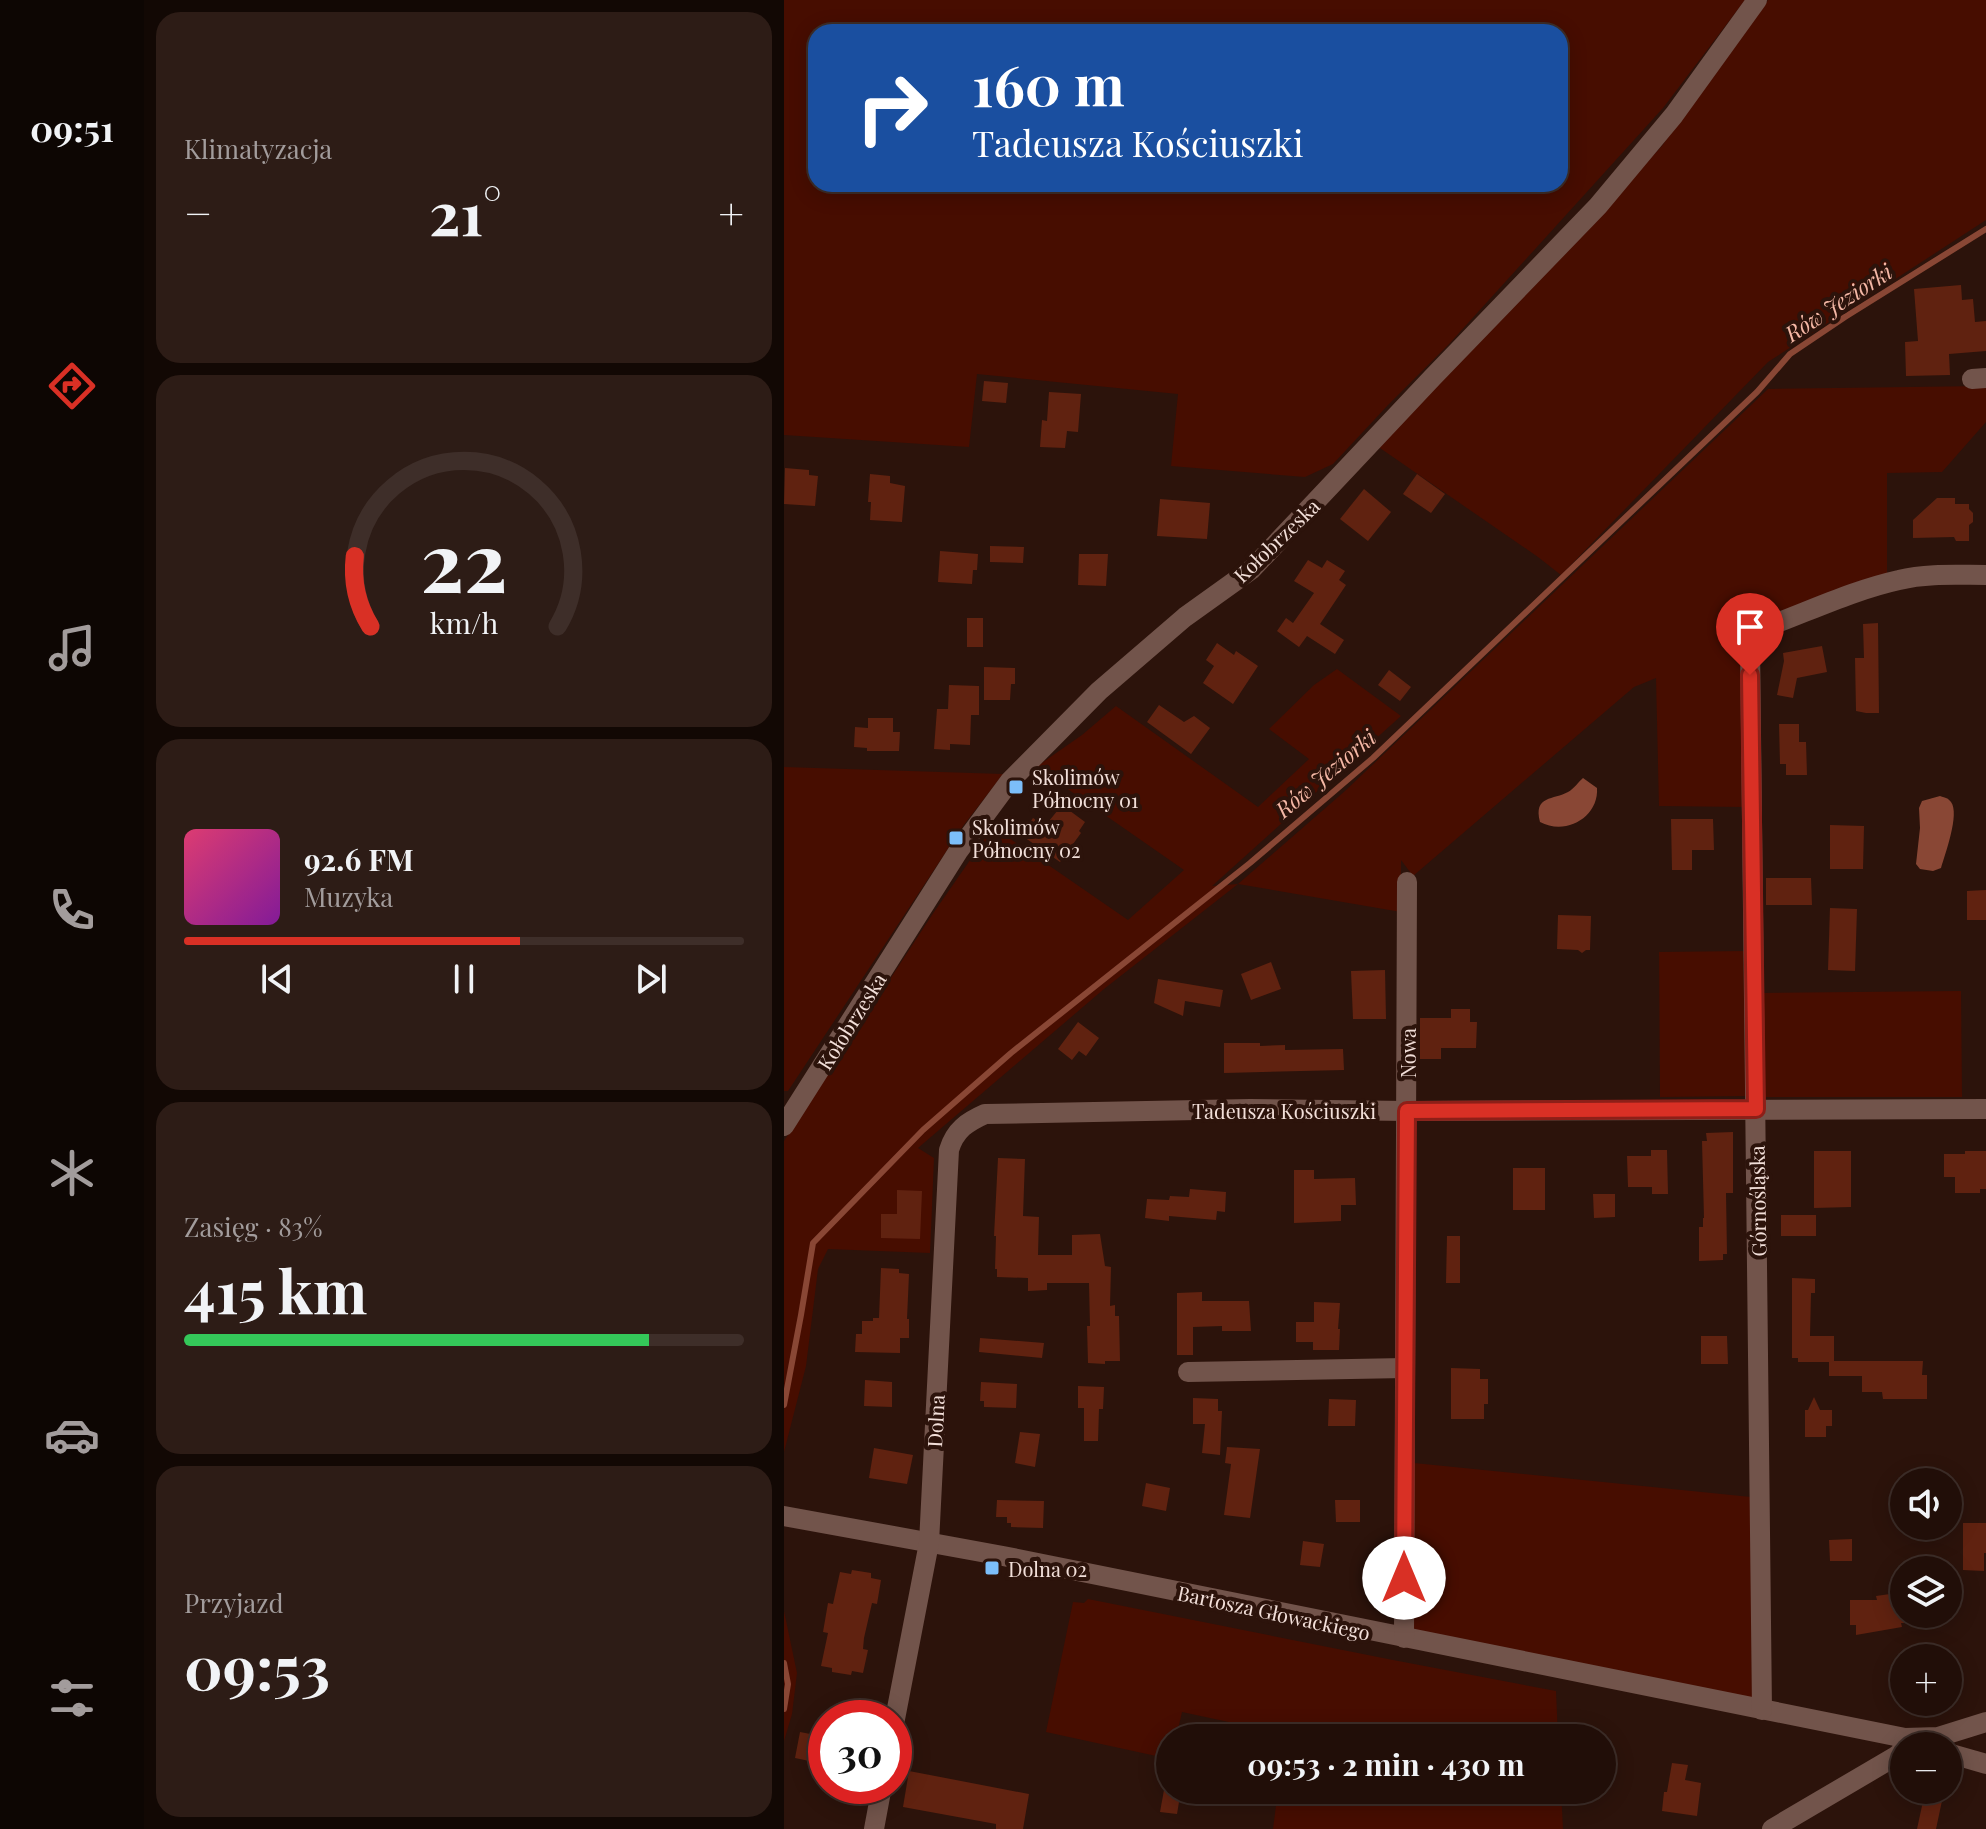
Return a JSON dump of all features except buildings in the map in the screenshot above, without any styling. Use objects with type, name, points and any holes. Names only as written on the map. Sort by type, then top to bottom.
[{"type":"street","name":"Kołobrzeska","points":[[784,1126],[959,850],[1010,781],[1099,691],[1185,617],[1252,569],[1598,206],[1674,115],[1757,0]]},
{"type":"street","name":"Górnośląska","points":[[1762,1710],[1750,644],[1769,626],[1874,586],[1936,575],[1986,575]]},
{"type":"street","name":"Nowa","points":[[1404,1638],[1407,882]]},
{"type":"street","name":"Tadeusza Kościuszki","points":[[967,1122],[985,1114],[1250,1109],[1986,1109]]},
{"type":"street","name":"Dolna","points":[[899,1700],[929,1543],[949,1150],[952,1139],[967,1122]]},
{"type":"street","points":[[1188,1372],[1405,1368]]},
{"type":"street","name":"Bartosza Głowackiego","points":[[784,1516],[1890,1735]]},
{"type":"street","points":[[1962,1735],[1986,1722]]},
{"type":"street","points":[[1962,1753],[1986,1764]]},
{"type":"street","points":[[1772,1829],[1890,1760]]},
{"type":"street","points":[[874,1829],[879,1804]]},
{"type":"shaded area","points":[[784,0],[1745,0],[1663,108],[1449,344],[1333,464],[1305,477],[1171,466],[1178,394],[977,374],[969,447],[784,435]]},
{"type":"shaded area","points":[[1768,0],[1986,0],[1986,220],[1768,362],[1561,575],[1377,446],[1661,147]]},
{"type":"shaded area","points":[[1986,386],[1986,422],[1942,472],[1887,473],[1887,574],[1755,626],[1733,649],[1746,662],[1746,807],[1659,806],[1656,678],[1634,687],[1413,876],[1401,860],[1401,912],[1238,884],[1345,791],[1768,389]]},
{"type":"shaded area","points":[[1337,669],[1401,716],[1212,886],[1238,884],[1104,989],[918,1148],[934,1158],[930,1253],[828,1249],[818,1269],[806,1366],[784,1452],[784,1141],[993,827],[1128,920],[1184,870],[1036,767],[1082,735],[1116,706],[1258,807],[1309,759],[1269,729],[1314,685]]},
{"type":"shaded area","points":[[784,767],[1003,774],[963,826],[788,1091],[784,1091]]},
{"type":"shaded area","points":[[1583,778],[1597,788],[1593,808],[1587,815],[1560,827],[1540,822],[1539,807],[1542,803],[1570,791]]},
{"type":"shaded area","points":[[1940,796],[1949,800],[1953,808],[1948,844],[1941,868],[1933,871],[1920,869],[1916,864],[1919,808],[1922,801]]},
{"type":"shaded area","points":[[1747,951],[1748,1096],[1660,1097],[1659,952]]},
{"type":"shaded area","points":[[1961,991],[1962,1097],[1765,1097],[1763,993]]},
{"type":"shaded area","points":[[1414,1463],[1751,1497],[1752,1699],[1414,1630]]},
{"type":"shaded area","points":[[1088,1599],[1556,1691],[1557,1724],[1238,1724],[1182,1712],[1179,1724],[1156,1724],[1156,1756],[1046,1732],[1073,1602],[1084,1603]]},
{"type":"shaded area","points":[[784,1611],[797,1673],[792,1714],[784,1741]]},
{"type":"shaded area","points":[[1276,1804],[1562,1804],[1563,1829],[1273,1829]]},
{"type":"waterway","name":"Rów Jeziorki","points":[[784,1405],[813,1243],[923,1130],[1011,1053],[1250,863],[1373,758],[1757,392],[1790,354],[1986,229]]},
{"type":"waterway","name":"Rów Jeziorki","points":[[784,1663],[788,1684],[784,1709]]},
{"type":"place","name":"Skolimów Północny 01","points":[[1016,787]]},
{"type":"place","name":"Skolimów Północny 02","points":[[956,838]]},
{"type":"place","name":"Dolna 02","points":[[992,1568]]},
{"type":"route","points":[[1404,1578],[1407,1111],[1756,1109],[1750,675]]}]
